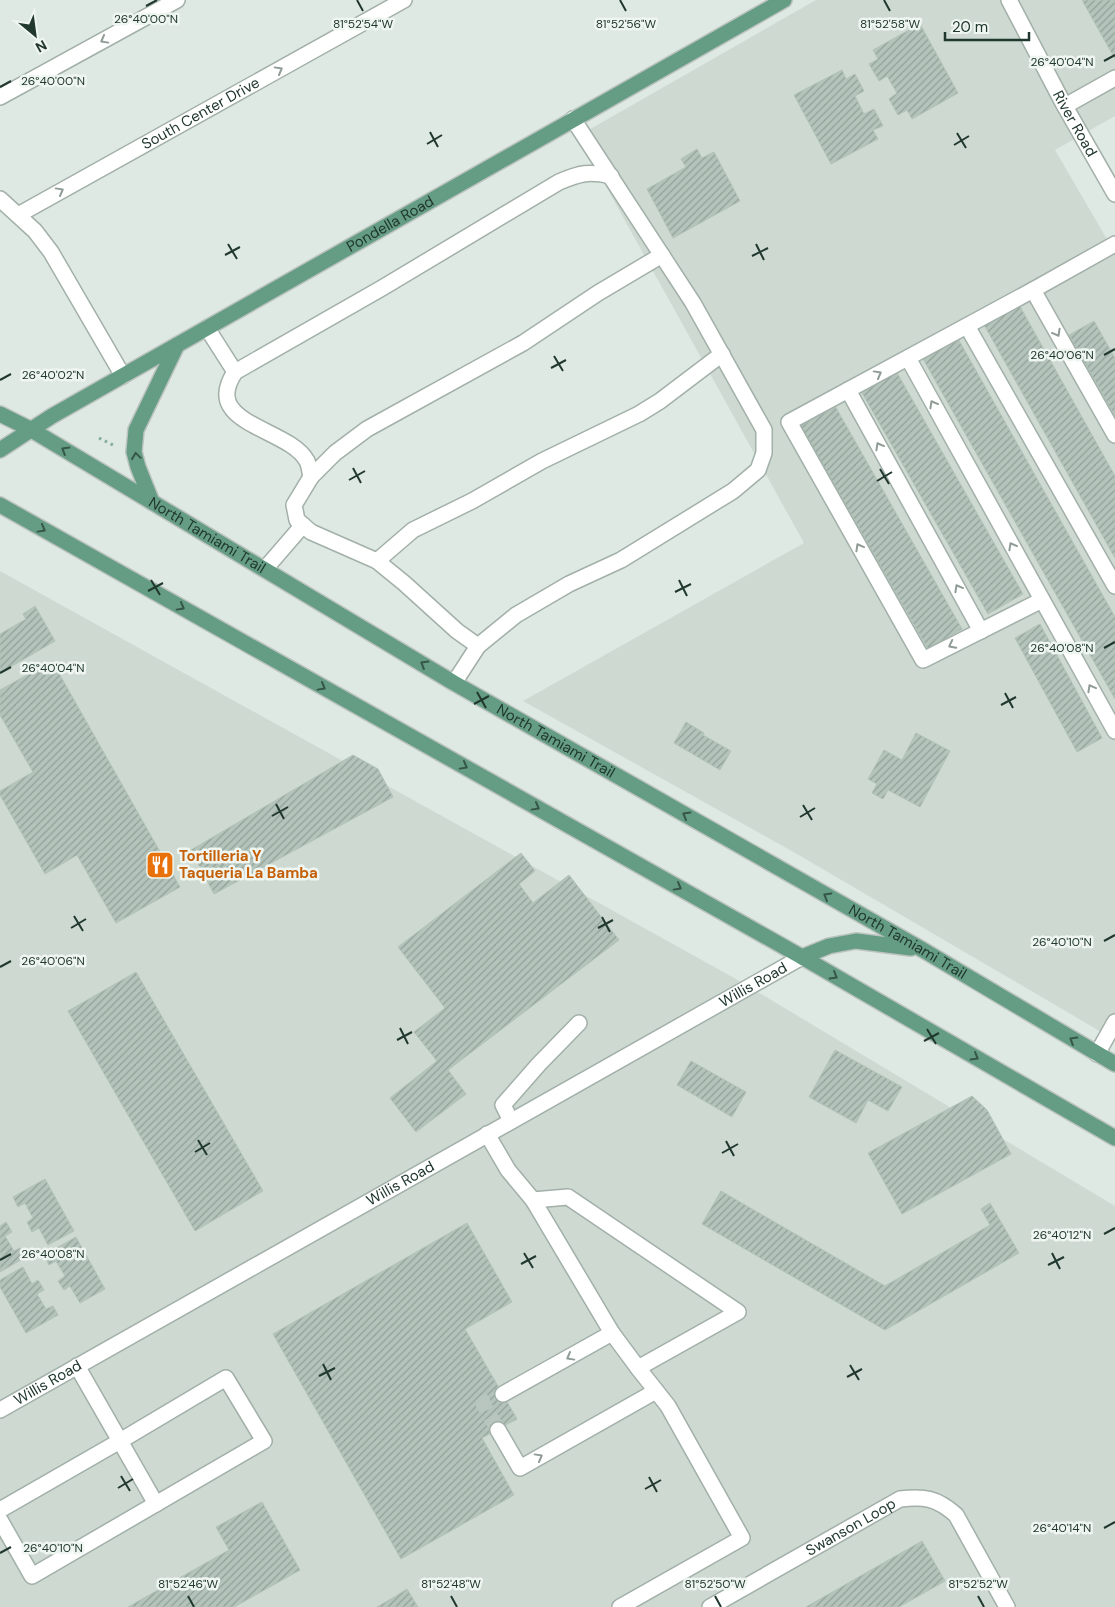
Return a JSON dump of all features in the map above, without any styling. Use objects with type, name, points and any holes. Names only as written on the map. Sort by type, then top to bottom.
[{"type":"main road","name":"Pondella Road","points":[[0,450],[30,429],[784,0]]},
{"type":"main road","points":[[152,502],[134,452],[136,430],[178,345]]},
{"type":"main road","name":"North Tamiami Trail","points":[[0,414],[30,429],[454,682],[923,950],[1115,1064]]},
{"type":"main road","points":[[0,505],[802,957],[1115,1138]]},
{"type":"main road","points":[[802,957],[829,946],[856,941],[923,950]]},
{"type":"street","points":[[0,97],[177,0]]},
{"type":"street","name":"South Center Drive","points":[[18,215],[404,0]]},
{"type":"street","name":"River Road","points":[[1009,0],[1065,106],[1115,194]]},
{"type":"street","points":[[1065,106],[1115,78]]},
{"type":"street","points":[[454,682],[478,646],[516,616],[569,584],[621,560],[734,491],[758,470],[764,452],[764,430],[693,303],[573,119]]},
{"type":"street","points":[[311,477],[307,462],[298,452],[268,432],[239,417],[231,409],[226,398],[228,383],[235,372],[373,293],[559,182],[576,175],[594,172],[611,176]]},
{"type":"street","points":[[0,199],[35,231],[51,252],[123,376]]},
{"type":"street","points":[[1042,600],[922,660],[789,422],[1034,290],[1115,244]]},
{"type":"street","points":[[478,646],[457,631],[377,561],[311,532],[297,520],[294,505],[311,477],[335,453],[367,429],[523,343],[598,293],[662,255]]},
{"type":"street","points":[[1034,290],[1115,435]]},
{"type":"street","points":[[967,326],[1115,586]]},
{"type":"street","points":[[207,328],[235,372]]},
{"type":"street","points":[[377,561],[413,530],[472,501],[542,461],[638,414],[722,354]]},
{"type":"street","points":[[908,358],[1115,731]]},
{"type":"street","points":[[848,390],[981,631]]},
{"type":"street","points":[[265,569],[303,525]]},
{"type":"street","name":"Willis Road","points":[[0,1410],[802,957]]},
{"type":"street","points":[[1097,1054],[1115,1022]]},
{"type":"street","points":[[511,1121],[503,1105],[539,1064],[579,1024]]},
{"type":"street","points":[[486,1134],[508,1170],[534,1200],[612,1333],[668,1406],[742,1538],[620,1607]]},
{"type":"street","points":[[534,1200],[568,1197],[738,1312],[638,1368]]},
{"type":"street","points":[[503,1394],[612,1333]]},
{"type":"street","points":[[77,1366],[156,1504]]},
{"type":"street","points":[[0,1510],[226,1378],[264,1441],[32,1576],[0,1520]]},
{"type":"street","points":[[498,1430],[520,1468],[656,1391]]},
{"type":"street","name":"Swanson Loop","points":[[710,1607],[900,1499],[914,1497],[932,1499],[956,1515],[1007,1607]]},
{"type":"path","points":[[99,438],[115,446]]},
{"type":"shaded area","points":[[816,0],[1115,0],[1115,116],[1055,150],[1115,253],[1115,1040],[797,854],[523,701],[804,543],[578,136]]},
{"type":"shaded area","points":[[0,571],[736,979],[1115,1206],[1115,1607],[0,1607]]},
{"type":"building","points":[[1082,0],[1115,0],[1115,59]]},
{"type":"building","points":[[920,24],[958,93],[912,119],[907,110],[898,115],[889,99],[897,93],[887,76],[879,81],[869,64],[878,59],[873,50]]},
{"type":"building","points":[[842,70],[846,79],[855,74],[864,91],[855,96],[864,114],[874,109],[883,126],[873,130],[878,139],[831,164],[794,95]]},
{"type":"building","points":[[697,149],[702,158],[714,152],[740,201],[673,238],[647,189],[686,167],[681,159]]},
{"type":"building","points":[[1018,303],[1115,476],[1115,558],[983,323]]},
{"type":"building","points":[[1094,321],[1115,358],[1115,416],[1069,335]]},
{"type":"building","points":[[957,337],[1115,617],[1115,699],[922,357]]},
{"type":"building","points":[[896,371],[1023,594],[988,614],[861,391]]},
{"type":"building","points":[[835,406],[962,629],[928,649],[801,426]]},
{"type":"building","points":[[35,606],[55,641],[0,673],[0,634],[26,619],[23,614]]},
{"type":"building","points":[[1040,624],[1102,738],[1077,752],[1015,638]]},
{"type":"building","points":[[52,661],[180,887],[116,923],[77,855],[45,874],[0,795],[0,791],[33,772],[0,715],[0,690]]},
{"type":"building","points":[[686,722],[704,733],[703,735],[731,751],[720,770],[674,743]]},
{"type":"building","points":[[916,733],[950,751],[920,807],[888,790],[883,799],[872,793],[877,784],[868,779],[884,750],[902,760]]},
{"type":"building","points":[[353,755],[378,769],[393,797],[214,894],[191,850]]},
{"type":"building","points":[[521,853],[535,871],[519,884],[533,903],[569,875],[619,940],[448,1070],[466,1094],[416,1132],[390,1098],[437,1061],[414,1032],[445,1008],[398,947]]},
{"type":"building","points":[[136,972],[263,1191],[195,1231],[68,1011]]},
{"type":"building","points":[[835,1050],[902,1087],[888,1111],[868,1100],[856,1123],[809,1097]]},
{"type":"building","points":[[691,1061],[746,1092],[732,1117],[677,1085]]},
{"type":"building","points":[[972,1096],[987,1110],[1011,1154],[902,1214],[868,1153]]},
{"type":"building","points":[[45,1179],[74,1231],[48,1245],[39,1228],[32,1232],[27,1222],[33,1218],[25,1203],[18,1207],[13,1197]]},
{"type":"building","points":[[721,1191],[885,1286],[990,1225],[981,1209],[990,1203],[1019,1253],[885,1330],[702,1224]]},
{"type":"building","points":[[6,1222],[12,1232],[5,1236],[14,1251],[20,1248],[26,1257],[0,1272],[0,1226]]},
{"type":"building","points":[[467,1223],[512,1302],[465,1329],[517,1419],[482,1438],[514,1495],[401,1559],[273,1334]]},
{"type":"building","points":[[76,1237],[105,1289],[80,1303],[70,1286],[64,1290],[58,1281],[65,1276],[56,1261],[49,1265],[44,1255]]},
{"type":"building","points":[[23,1267],[32,1284],[38,1280],[44,1290],[37,1294],[46,1309],[53,1306],[58,1315],[26,1333],[0,1287],[0,1280]]},
{"type":"building","points":[[262,1502],[300,1570],[234,1607],[128,1607],[229,1550],[216,1527]]},
{"type":"building","points":[[922,1541],[945,1581],[899,1607],[806,1607]]},
{"type":"building","points":[[407,1589],[418,1607],[377,1607],[396,1596]]},
{"type":"tunnel","points":[[498,1430],[483,1404],[503,1394]]},
{"type":"place","name":"Tortilleria Y Taqueria La Bamba","points":[[160,865]]}]
